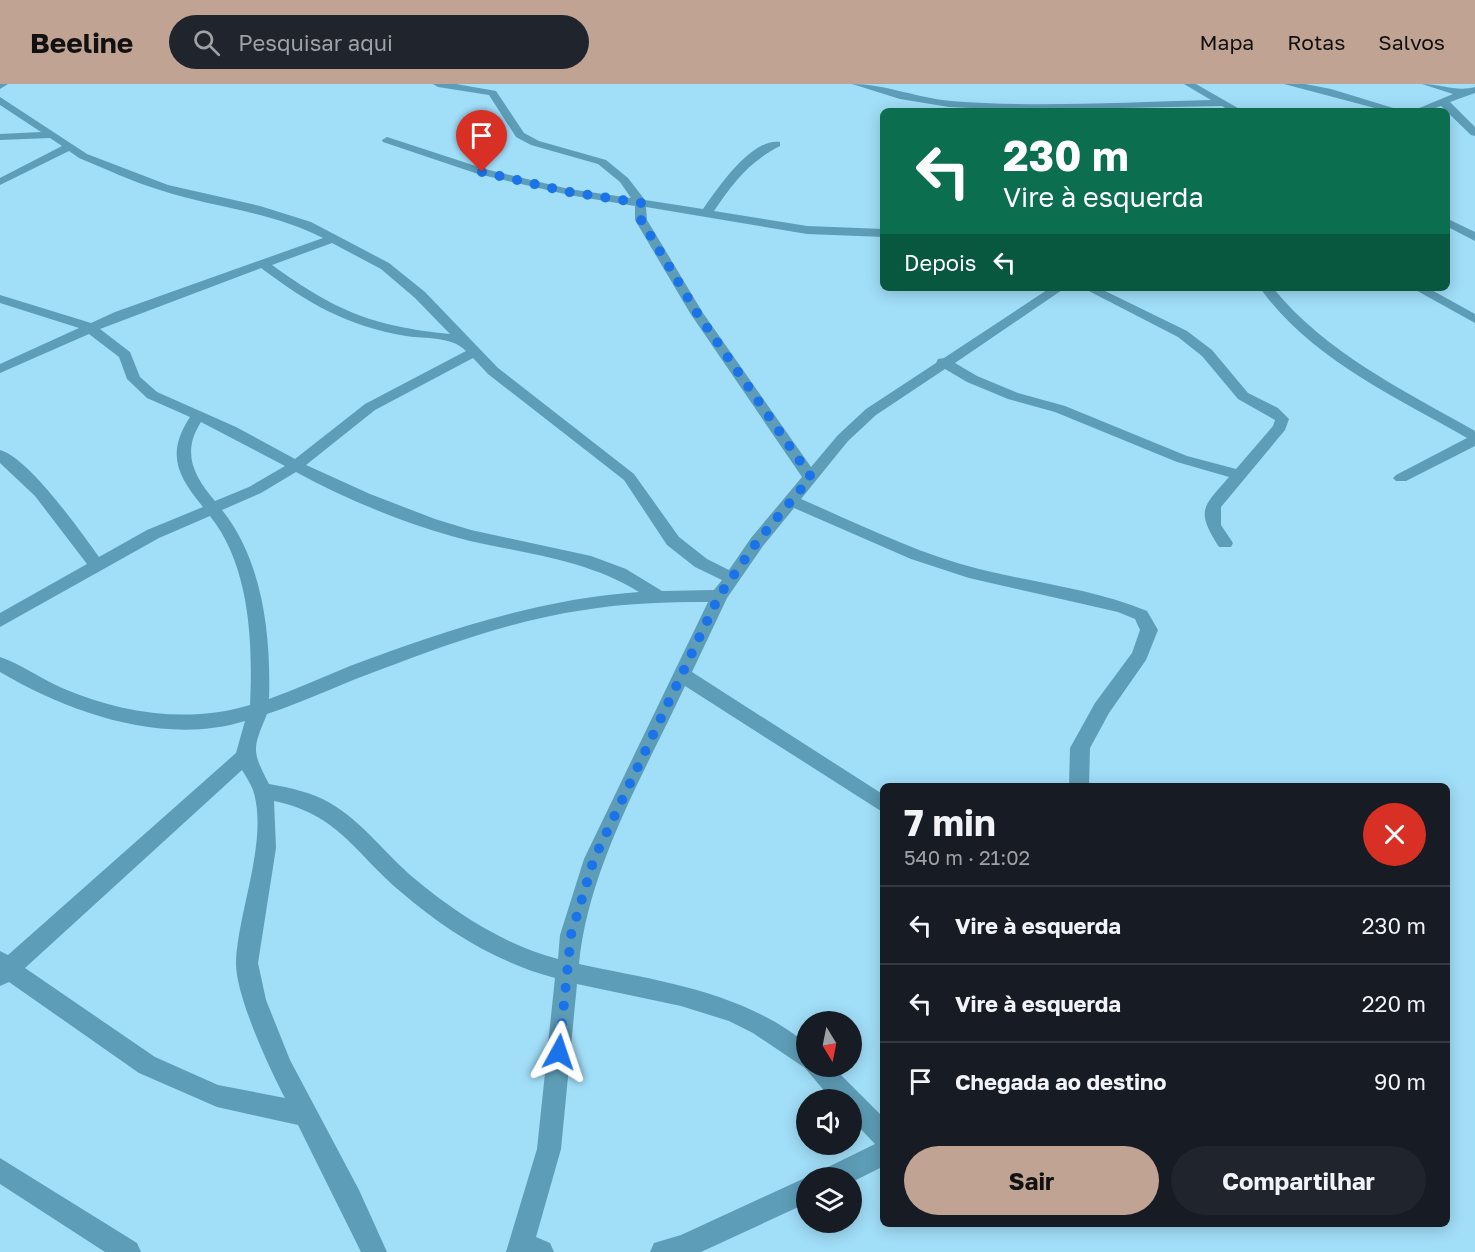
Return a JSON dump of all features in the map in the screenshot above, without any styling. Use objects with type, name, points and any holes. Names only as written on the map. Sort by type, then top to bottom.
[{"type":"street","points":[[438,84],[492,93],[520,135],[535,143],[602,162],[624,180],[641,203],[639,212],[641,220],[697,313],[811,477]]},
{"type":"street","points":[[857,84],[947,108],[1016,106],[1154,108],[1223,102]]},
{"type":"street","points":[[1189,84],[1233,108]]},
{"type":"street","points":[[1289,84],[1386,108]]},
{"type":"street","points":[[1427,84],[1463,94]]},
{"type":"street","points":[[1424,108],[1475,90]]},
{"type":"street","points":[[0,100],[83,156],[164,188],[256,209],[307,225],[386,266],[420,295],[494,370],[629,477],[673,541],[701,563],[732,578]]},
{"type":"street","points":[[1442,101],[1456,112],[1475,133]]},
{"type":"street","points":[[1456,112],[1475,116]]},
{"type":"street","points":[[0,137],[51,135]]},
{"type":"street","points":[[387,140],[482,172],[569,192],[807,230],[880,233]]},
{"type":"street","points":[[706,213],[737,169],[754,154],[776,144]]},
{"type":"street","points":[[0,182],[69,147]]},
{"type":"street","points":[[1450,224],[1475,237]]},
{"type":"street","points":[[0,369],[89,327],[334,238]]},
{"type":"street","points":[[262,263],[320,304],[360,322],[400,332],[463,339]]},
{"type":"street","points":[[527,1249],[537,1194],[549,1149],[571,935],[594,859],[719,596],[757,542],[843,438],[872,412],[943,362],[1031,309],[1055,291]]},
{"type":"street","points":[[1095,291],[1186,336],[1208,353],[1225,378],[1244,397],[1275,410],[1282,418],[1280,427],[1237,474],[1213,506],[1213,525],[1225,543]]},
{"type":"street","points":[[1268,291],[1277,304],[1302,326],[1355,366],[1475,438]]},
{"type":"street","points":[[1424,291],[1475,319]]},
{"type":"street","points":[[0,299],[89,327],[125,355],[134,379],[152,395],[199,415],[268,449],[296,466],[364,498],[429,523],[469,535],[534,547],[585,560],[620,573],[658,596]]},
{"type":"street","points":[[0,621],[153,534],[255,490],[296,466],[370,407],[475,352]]},
{"type":"street","points":[[943,362],[972,379],[1013,396],[1060,409],[1182,459],[1237,474]]},
{"type":"street","points":[[199,415],[187,432],[184,464],[192,483],[229,529],[246,576],[261,663],[259,710],[249,734],[245,756],[263,791],[266,848],[248,963],[259,1011],[279,1065],[350,1199],[374,1252]]},
{"type":"street","points":[[1401,478],[1475,438]]},
{"type":"street","points":[[0,455],[15,466],[65,521],[96,565]]},
{"type":"street","points":[[792,501],[917,555],[975,574],[1122,607],[1141,615],[1149,630],[1140,655],[1102,708],[1080,748],[1079,783]]},
{"type":"street","points":[[0,664],[58,695],[123,716],[191,723],[229,718],[259,710],[377,664],[514,619],[565,607],[658,596],[719,596]]},
{"type":"street","points":[[681,674],[880,802]]},
{"type":"street","points":[[245,756],[3,969],[147,1065],[217,1096],[304,1114]]},
{"type":"street","points":[[263,791],[293,797],[322,808],[345,825],[393,873],[462,927],[521,957],[566,971],[721,1007],[761,1025],[796,1050]]},
{"type":"street","points":[[827,1077],[838,1089]]},
{"type":"street","points":[[862,1113],[880,1132]]},
{"type":"street","points":[[855,1167],[880,1155]]},
{"type":"street","points":[[0,1170],[128,1252]]},
{"type":"street","points":[[663,1252],[683,1247],[796,1195]]},
{"type":"route","points":[[482,172],[569,192],[641,203],[639,212],[641,220],[697,313],[811,477],[757,542],[719,596],[594,859],[571,935],[559,1052]]}]
